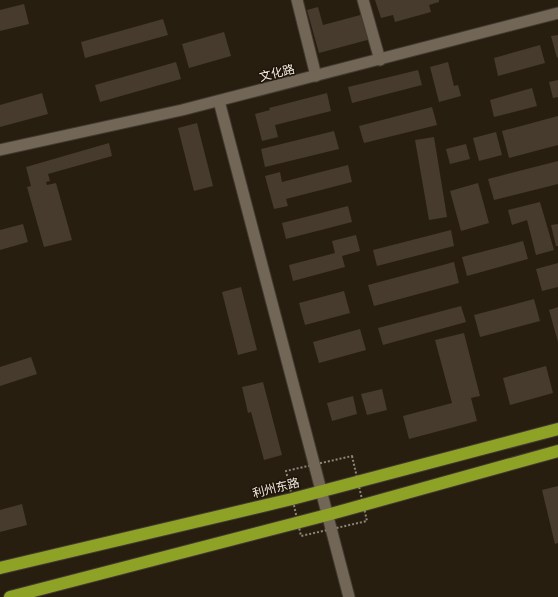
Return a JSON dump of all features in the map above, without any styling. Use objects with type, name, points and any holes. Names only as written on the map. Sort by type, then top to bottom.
[{"type":"highway","name":"利州东路","points":[[0,568],[321,491],[558,429]]},
{"type":"highway","points":[[10,597],[327,515],[558,451]]},
{"type":"street","points":[[298,0],[316,76]]},
{"type":"street","points":[[363,0],[380,60]]},
{"type":"street","name":"文化路","points":[[0,150],[219,101],[558,13]]},
{"type":"street","points":[[219,101],[349,597]]},
{"type":"building","points":[[375,0],[439,0],[439,2],[429,5],[431,12],[395,22],[393,15],[381,18]]},
{"type":"building","points":[[24,4],[29,24],[0,31],[0,10]]},
{"type":"building","points":[[318,7],[323,25],[364,14],[371,39],[319,53],[307,10]]},
{"type":"building","points":[[163,19],[168,35],[85,58],[81,42]]},
{"type":"building","points":[[224,32],[231,56],[189,68],[182,44]]},
{"type":"building","points":[[558,35],[558,57],[557,58],[551,36]]},
{"type":"building","points":[[540,45],[545,63],[498,76],[494,58]]},
{"type":"building","points":[[176,62],[181,79],[100,102],[95,85]]},
{"type":"building","points":[[448,62],[454,86],[458,85],[461,96],[439,102],[430,67]]},
{"type":"building","points":[[418,70],[422,85],[352,103],[348,87]]},
{"type":"building","points":[[558,80],[558,97],[553,98],[549,82]]},
{"type":"building","points":[[532,88],[537,106],[494,117],[490,100]]},
{"type":"building","points":[[42,93],[48,114],[0,127],[0,105]]},
{"type":"building","points":[[327,93],[331,111],[275,125],[278,137],[262,141],[255,114],[270,110],[269,108]]},
{"type":"building","points":[[432,107],[437,125],[364,143],[359,126]]},
{"type":"building","points":[[558,116],[558,145],[509,158],[502,131]]},
{"type":"building","points":[[197,123],[213,186],[194,191],[178,128]]},
{"type":"building","points":[[334,131],[339,149],[265,167],[261,149]]},
{"type":"building","points":[[496,132],[502,155],[479,161],[473,138]]},
{"type":"building","points":[[434,137],[447,217],[429,220],[415,140]]},
{"type":"building","points":[[109,143],[112,156],[48,174],[50,181],[46,182],[47,185],[56,183],[72,240],[44,247],[27,187],[31,186],[26,167]]},
{"type":"building","points":[[466,144],[470,159],[450,164],[446,149]]},
{"type":"building","points":[[558,161],[558,184],[494,200],[488,179]]},
{"type":"building","points":[[348,165],[352,182],[286,199],[288,206],[274,209],[265,176],[280,172],[282,182]]},
{"type":"building","points":[[478,183],[489,223],[461,231],[450,191]]},
{"type":"building","points":[[540,202],[554,250],[536,255],[527,220],[512,225],[508,210]]},
{"type":"building","points":[[348,206],[352,222],[286,239],[282,223]]},
{"type":"building","points":[[23,224],[28,242],[0,250],[0,230]]},
{"type":"building","points":[[558,224],[558,246],[556,246],[551,225]]},
{"type":"building","points":[[451,230],[454,246],[377,266],[373,250]]},
{"type":"building","points":[[356,235],[360,251],[342,256],[345,267],[293,281],[289,265],[335,253],[332,241]]},
{"type":"building","points":[[523,241],[528,259],[467,276],[462,257]]},
{"type":"building","points":[[454,262],[459,283],[374,306],[368,285]]},
{"type":"building","points":[[558,263],[558,287],[542,291],[536,269]]},
{"type":"building","points":[[241,287],[257,350],[238,355],[222,292]]},
{"type":"building","points":[[344,291],[350,313],[305,325],[299,303]]},
{"type":"building","points":[[534,299],[540,321],[480,337],[474,315]]},
{"type":"building","points":[[461,306],[466,322],[383,345],[378,328]]},
{"type":"building","points":[[558,307],[558,342],[549,310]]},
{"type":"building","points":[[360,329],[366,350],[319,363],[313,342]]},
{"type":"building","points":[[464,333],[480,396],[471,398],[477,421],[409,439],[403,416],[452,403],[435,340]]},
{"type":"building","points":[[31,357],[37,374],[0,386],[0,367]]},
{"type":"building","points":[[546,366],[553,393],[510,405],[503,378]]},
{"type":"building","points":[[263,382],[282,455],[264,460],[251,412],[248,413],[242,387]]},
{"type":"building","points":[[382,389],[387,410],[367,415],[361,394]]},
{"type":"building","points":[[353,396],[357,414],[332,421],[327,403]]},
{"type":"building","points":[[558,486],[558,543],[555,544],[542,490]]},
{"type":"building","points":[[22,504],[27,525],[0,532],[0,510]]}]
